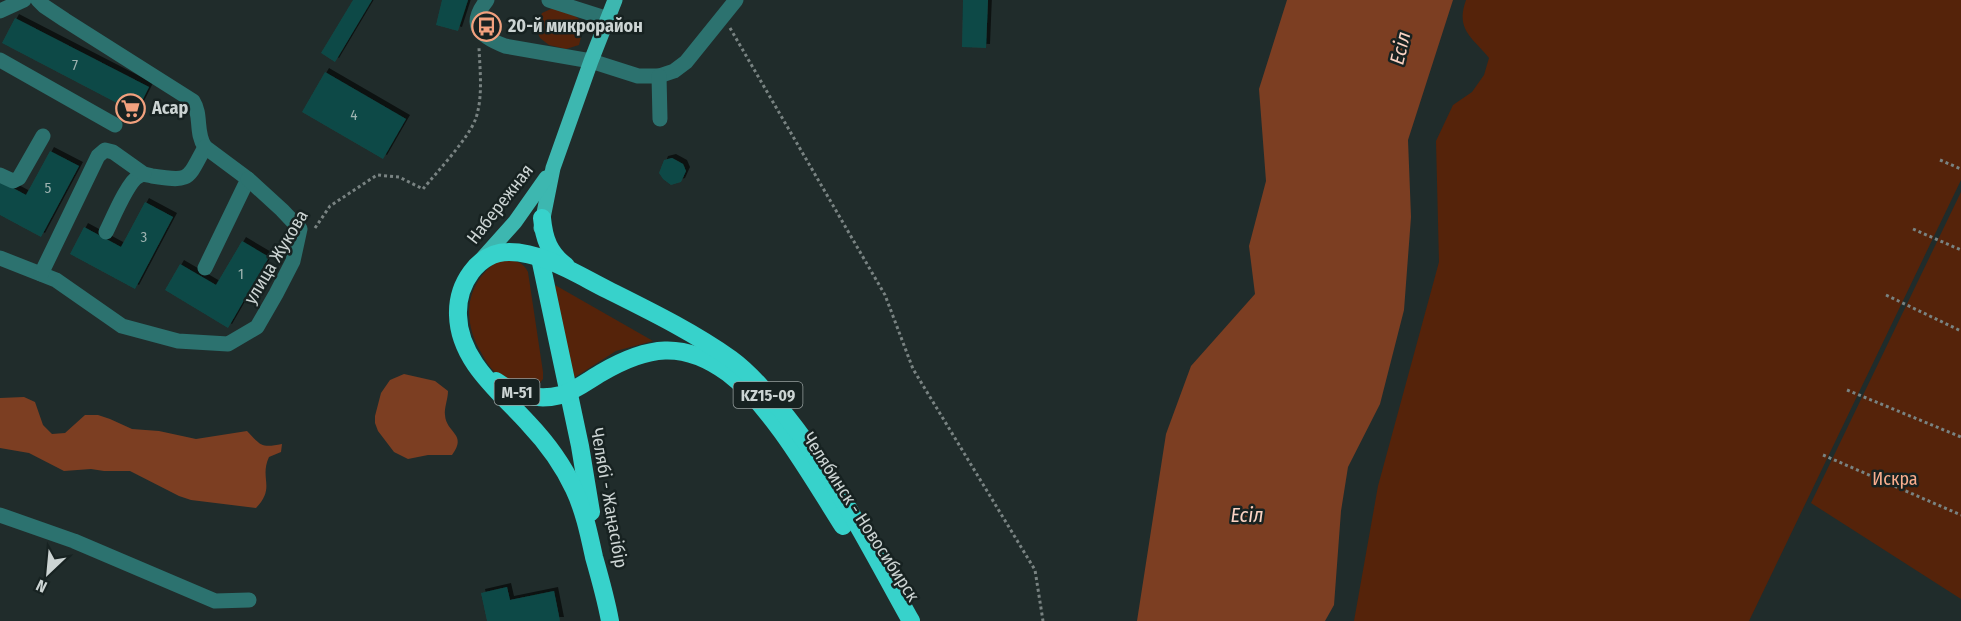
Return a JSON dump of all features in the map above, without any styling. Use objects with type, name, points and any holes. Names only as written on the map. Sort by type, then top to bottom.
[{"type":"highway","points":[[542,218],[544,235],[552,254],[585,278]]},
{"type":"highway","name":"Челябинск - Новосибирск","points":[[478,264],[488,256],[502,252],[540,258],[585,278],[674,324],[741,367],[783,412],[824,470],[911,621]]},
{"type":"highway","points":[[540,258],[568,392]]},
{"type":"highway","points":[[478,264],[469,275],[458,302],[462,339],[474,363],[542,438],[574,489],[585,518],[609,616]]},
{"type":"highway","points":[[524,395],[540,391],[552,380],[558,365],[558,345]]},
{"type":"highway","name":"Челябинск - Новосибирск","points":[[568,392],[615,364],[656,350],[681,350],[720,368],[742,387],[773,421],[903,621]]},
{"type":"highway","name":"M-51","points":[[474,363],[502,385],[524,395],[546,397],[568,392]]},
{"type":"highway","name":"Челябі - Жаңасібір","points":[[568,392],[580,446],[609,616]]},
{"type":"main road","name":"Набережная","points":[[540,258],[542,218],[553,168],[615,0]]},
{"type":"main road","name":"Набережная","points":[[478,264],[515,222],[553,168]]},
{"type":"lane","points":[[38,0],[65,20],[193,101],[197,109],[199,134],[205,147],[248,179],[206,268]]},
{"type":"lane","points":[[488,0],[479,13],[477,24],[479,31],[486,38],[505,46],[591,61],[638,76],[658,76],[680,67],[736,0]]},
{"type":"lane","points":[[549,0],[608,19]]},
{"type":"lane","points":[[0,11],[20,1]]},
{"type":"lane","points":[[0,60],[115,125]]},
{"type":"lane","points":[[658,76],[660,119]]},
{"type":"lane","points":[[0,175],[16,181],[43,136]]},
{"type":"lane","points":[[41,274],[98,156],[105,150],[112,152],[144,174],[179,180],[189,175],[205,147]]},
{"type":"lane","points":[[106,232],[132,183],[139,175],[144,174]]},
{"type":"lane","name":"улица Жукова","points":[[0,258],[56,280],[122,326],[178,341],[228,344],[257,327],[293,261],[300,229],[248,179]]},
{"type":"lane","points":[[0,516],[74,541],[215,601],[249,600]]},
{"type":"path","points":[[723,16],[885,295],[913,369],[1035,570],[1043,621]]},
{"type":"path","name":"улица Жукова","points":[[312,233],[330,206],[377,175],[399,177],[423,189],[452,156],[475,120],[480,92],[479,31]]},
{"type":"path","points":[[1940,160],[1961,169]]},
{"type":"path","points":[[1913,229],[1961,250]]},
{"type":"path","points":[[1886,295],[1961,331]]},
{"type":"path","points":[[1847,390],[1961,437]]},
{"type":"path","points":[[1823,454],[1961,515]]},
{"type":"green space","points":[[1466,0],[1961,0],[1961,180],[1749,621],[1354,621],[1378,486],[1439,262],[1436,141],[1453,105],[1472,92],[1484,75],[1489,58],[1467,33],[1464,26],[1463,10]]},
{"type":"green space","points":[[553,8],[570,13],[584,25],[579,45],[566,49],[549,45],[540,38],[536,29],[542,13]]},
{"type":"green space","name":"Искра","points":[[1961,192],[1961,599],[1811,503]]},
{"type":"green space","points":[[499,260],[520,263],[528,272],[543,372],[543,379],[535,389],[508,380],[494,372],[475,341],[471,328],[469,315],[473,291],[488,269]]},
{"type":"green space","points":[[548,281],[653,341],[616,351],[569,381]]},
{"type":"water","name":"Есіл","points":[[1287,0],[1453,0],[1408,140],[1411,217],[1404,310],[1380,404],[1348,467],[1341,511],[1334,605],[1325,621],[1137,621],[1166,434],[1191,366],[1255,294],[1249,246],[1266,181],[1259,89]]},
{"type":"water","points":[[404,374],[435,381],[448,391],[446,421],[458,442],[452,455],[428,455],[408,459],[394,452],[378,431],[375,416],[381,393],[390,380]]},
{"type":"water","points":[[24,397],[35,402],[43,425],[52,434],[65,433],[85,415],[98,415],[132,429],[159,431],[196,439],[247,431],[262,445],[282,444],[281,452],[269,457],[266,465],[265,494],[256,508],[191,500],[130,471],[91,469],[64,471],[29,453],[0,448],[0,398]]},
{"type":"building","points":[[353,0],[372,0],[335,62],[321,53]]},
{"type":"building","points":[[442,0],[468,0],[458,31],[436,25]]},
{"type":"building","points":[[963,0],[988,0],[986,48],[962,47]]},
{"type":"building","points":[[15,18],[149,87],[136,113],[2,43]]},
{"type":"building","points":[[325,72],[406,119],[383,159],[302,112]]},
{"type":"building","points":[[50,151],[79,166],[41,237],[0,215],[0,181],[26,195]]},
{"type":"building","points":[[672,158],[683,164],[686,171],[681,182],[671,185],[659,173],[664,160]]},
{"type":"building","points":[[145,202],[173,217],[135,289],[70,254],[84,227],[121,247]]},
{"type":"building","points":[[242,241],[269,257],[228,328],[165,290],[180,264],[216,285]]},
{"type":"building","points":[[507,587],[510,600],[554,591],[560,621],[487,621],[481,593]]},
{"type":"place","name":"20-й микрорайон","points":[[487,26]]},
{"type":"place","name":"Асар","points":[[131,108]]}]
